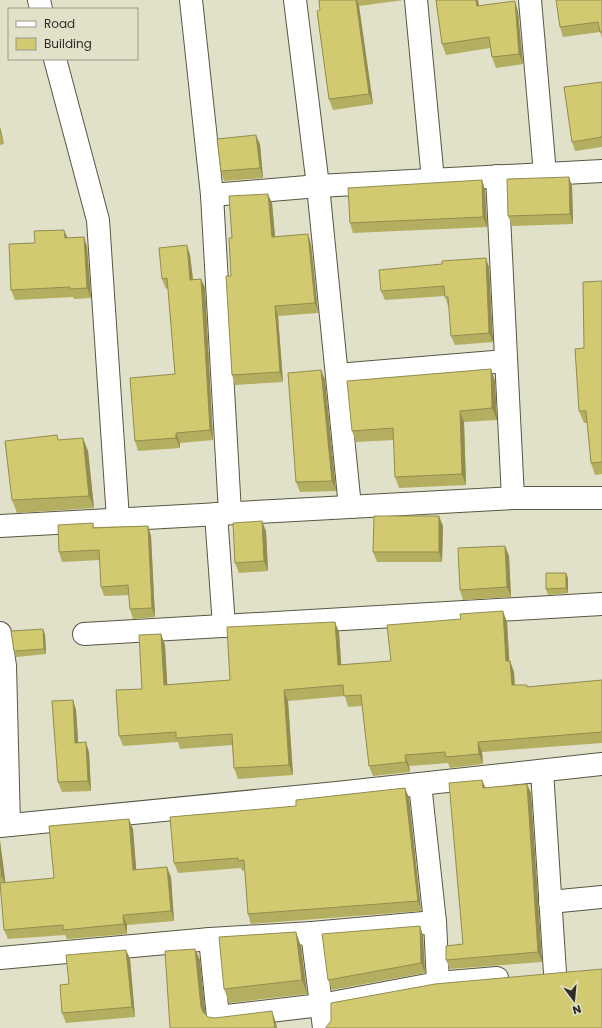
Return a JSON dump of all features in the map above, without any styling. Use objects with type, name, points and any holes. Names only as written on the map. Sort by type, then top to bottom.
[{"type":"street","points":[[192,0],[212,195],[223,514],[224,626]]},
{"type":"street","points":[[295,0],[318,186],[350,507]]},
{"type":"street","points":[[416,0],[433,180]]},
{"type":"street","points":[[530,0],[546,174]]},
{"type":"street","points":[[55,60],[98,220],[118,519]]},
{"type":"street","points":[[212,195],[318,186],[602,171]]},
{"type":"street","points":[[497,176],[513,498]]},
{"type":"street","points":[[337,375],[506,361]]},
{"type":"street","points":[[0,526],[513,498],[602,498]]},
{"type":"street","points":[[84,634],[602,604]]},
{"type":"street","points":[[0,633],[4,666],[5,826],[602,764]]},
{"type":"street","points":[[542,771],[555,973]]},
{"type":"street","points":[[420,784],[435,922],[438,983]]},
{"type":"street","points":[[550,902],[602,897]]},
{"type":"street","points":[[0,958],[210,939],[312,933],[435,922]]},
{"type":"street","points":[[312,933],[324,1028]]},
{"type":"street","points":[[210,939],[218,1017],[321,1005],[438,983],[578,971]]},
{"type":"building","points":[[319,0],[356,0],[369,94],[329,99],[317,11],[320,10]]},
{"type":"building","points":[[436,0],[476,0],[477,6],[515,1],[519,54],[492,57],[489,37],[442,44]]},
{"type":"building","points":[[556,0],[602,0],[602,32],[600,32],[598,22],[560,27]]},
{"type":"building","points":[[602,82],[602,137],[572,142],[564,87]]},
{"type":"building","points":[[256,135],[260,168],[221,171],[217,139]]},
{"type":"building","points":[[569,177],[570,214],[508,216],[507,179]]},
{"type":"building","points":[[482,180],[483,217],[350,223],[348,188]]},
{"type":"building","points":[[268,194],[272,237],[308,234],[315,303],[275,306],[280,372],[232,375],[226,276],[231,276],[229,238],[232,238],[229,196]]},
{"type":"building","points":[[64,230],[65,238],[84,237],[87,288],[70,289],[70,287],[11,290],[9,244],[35,243],[34,231]]},
{"type":"building","points":[[187,245],[190,280],[201,279],[210,430],[176,433],[176,438],[135,441],[130,378],[175,374],[167,278],[162,279],[159,248]]},
{"type":"building","points":[[486,258],[489,333],[451,336],[448,297],[445,297],[444,286],[381,291],[379,270],[442,264],[442,261]]},
{"type":"building","points":[[602,281],[602,462],[591,463],[586,411],[579,411],[575,349],[584,348],[583,282]]},
{"type":"building","points":[[491,369],[492,408],[460,411],[462,474],[395,477],[393,428],[352,431],[347,381]]},
{"type":"building","points":[[321,370],[332,481],[296,482],[288,373]]},
{"type":"building","points":[[57,435],[58,440],[83,438],[89,496],[12,500],[5,441]]},
{"type":"building","points":[[374,516],[439,516],[439,552],[373,552]]},
{"type":"building","points":[[262,521],[264,561],[235,563],[233,523]]},
{"type":"building","points":[[93,523],[93,528],[148,526],[152,608],[130,609],[128,585],[101,587],[99,550],[59,552],[58,525]]},
{"type":"building","points":[[505,546],[507,587],[460,590],[458,548]]},
{"type":"building","points":[[546,573],[566,573],[566,588],[546,589]]},
{"type":"building","points":[[503,611],[506,661],[510,661],[512,685],[527,685],[527,687],[602,680],[602,732],[478,742],[479,754],[446,757],[445,752],[405,755],[406,762],[369,766],[361,695],[344,696],[343,685],[284,690],[289,765],[234,768],[232,734],[176,738],[176,732],[119,736],[116,690],[142,689],[139,635],[161,634],[164,685],[230,680],[227,627],[335,622],[338,665],[391,661],[387,625],[461,619],[460,614]]},
{"type":"building","points":[[43,629],[44,649],[14,651],[11,631]]},
{"type":"building","points":[[73,700],[75,743],[86,742],[88,781],[58,782],[52,701]]},
{"type":"building","points":[[482,780],[483,788],[527,784],[538,952],[446,960],[446,946],[463,944],[449,783]]},
{"type":"building","points":[[405,788],[418,901],[248,914],[244,860],[238,861],[238,858],[174,863],[170,817],[296,806],[296,800]]},
{"type":"building","points":[[129,819],[133,870],[167,867],[171,911],[123,915],[124,924],[63,930],[63,925],[4,930],[0,883],[54,878],[49,826]]},
{"type":"building","points":[[0,859],[2,876],[0,876]]},
{"type":"building","points":[[420,926],[421,963],[328,980],[322,934]]},
{"type":"building","points":[[296,932],[302,980],[224,989],[219,937]]},
{"type":"building","points":[[195,949],[201,1007],[203,1012],[208,1017],[215,1018],[272,1011],[275,1028],[170,1028],[165,951]]},
{"type":"building","points":[[126,950],[132,1007],[62,1013],[60,985],[69,984],[66,955]]},
{"type":"building","points":[[602,969],[602,1028],[326,1028],[331,1021],[331,1003],[435,984]]}]
